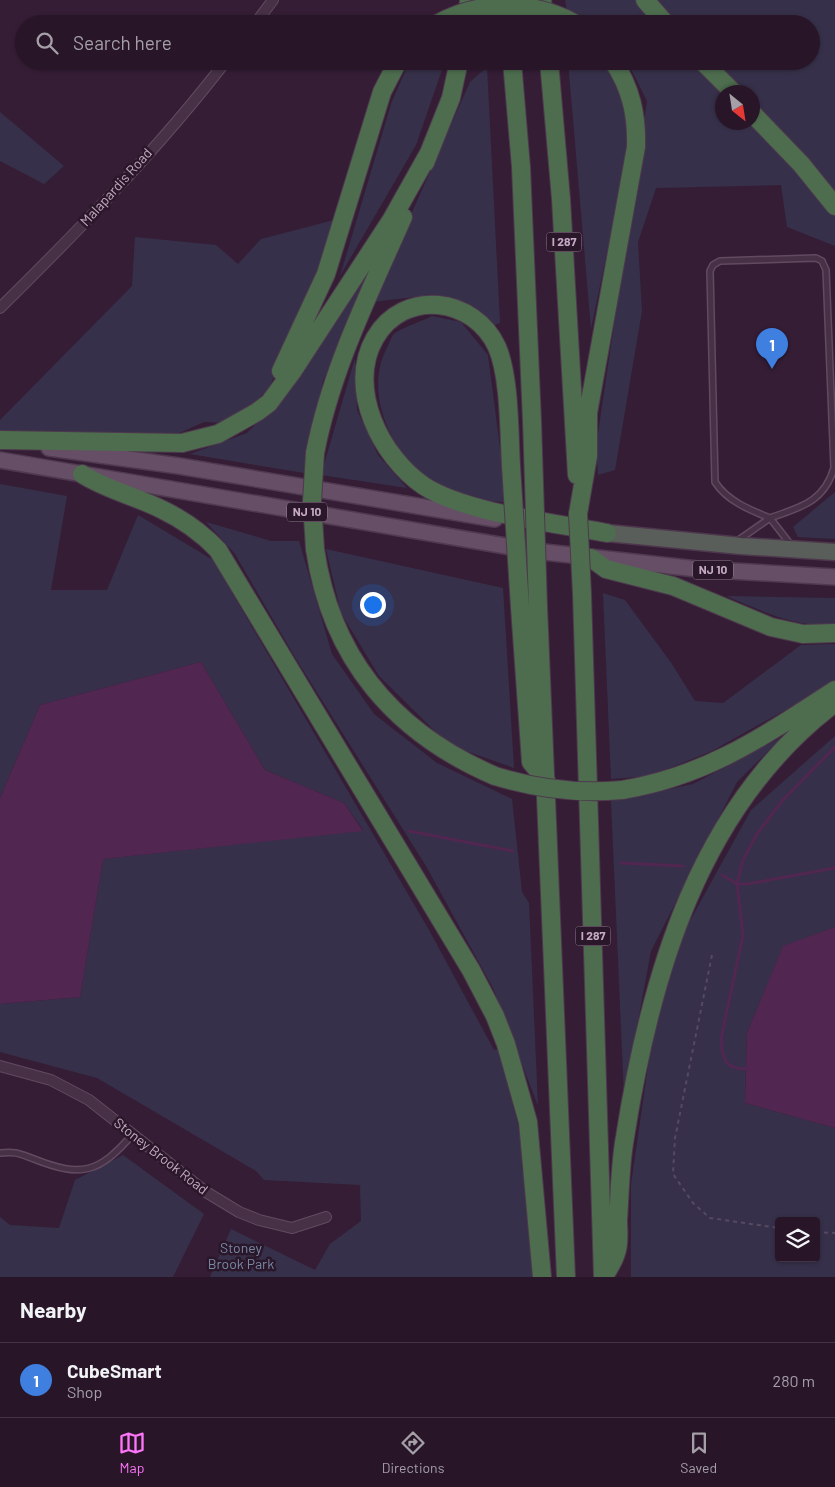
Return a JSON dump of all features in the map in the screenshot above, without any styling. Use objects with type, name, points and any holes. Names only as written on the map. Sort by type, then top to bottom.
[{"type":"highway","points":[[467,15],[469,0]]},
{"type":"highway","points":[[506,0],[507,15]]},
{"type":"highway","points":[[542,0],[544,15]]},
{"type":"highway","points":[[645,0],[658,15]]},
{"type":"highway","points":[[453,15],[484,5],[506,3],[544,8],[558,15]]},
{"type":"highway","points":[[229,429],[266,394],[287,359],[315,302],[350,203],[382,92],[393,70]]},
{"type":"highway","points":[[457,70],[451,98],[338,368],[322,416],[315,453],[312,501],[315,549],[326,600],[352,656],[366,679],[396,713],[424,736],[468,764],[495,776],[544,789],[588,792],[622,790],[667,782],[728,757],[835,690]]},
{"type":"highway","points":[[513,70],[521,167],[566,1277]]},
{"type":"highway","name":"I 287","points":[[550,70],[561,199],[575,424],[603,1277]]},
{"type":"highway","points":[[578,514],[588,456],[588,413],[607,298],[636,147],[634,109],[627,88],[618,70]]},
{"type":"highway","points":[[711,70],[726,85]]},
{"type":"highway","points":[[760,121],[801,164],[835,206]]},
{"type":"highway","points":[[0,442],[175,444],[205,439],[229,429],[257,412],[282,388],[392,219],[429,153]]},
{"type":"highway","points":[[546,780],[530,762],[520,607],[511,466],[503,367],[498,349],[484,327],[462,310],[442,305],[413,308],[390,320],[375,337],[370,351],[366,388],[370,413],[379,435],[388,452],[403,469],[426,487],[469,504],[607,533]]},
{"type":"highway","points":[[82,474],[100,486],[160,508],[177,517],[218,550],[471,970],[506,1044],[528,1122],[542,1277]]},
{"type":"highway","name":"NJ 10","points":[[607,533],[731,545],[835,552]]},
{"type":"highway","points":[[591,558],[606,569],[673,586],[771,628],[803,634],[835,633]]},
{"type":"highway","points":[[603,1277],[617,1252],[621,1158],[636,1067],[650,1010],[682,910],[711,849],[738,806],[780,754],[835,703]]},
{"type":"main road","name":"NJ 10","points":[[0,442],[102,454],[510,522],[607,533]]},
{"type":"main road","name":"NJ 10","points":[[0,460],[535,551],[697,568],[835,577]]},
{"type":"street","points":[[262,15],[273,0]]},
{"type":"street","name":"Malapardis Road","points":[[0,308],[84,223],[186,111],[219,70]]},
{"type":"street","name":"Stoney Brook Road","points":[[0,1066],[51,1080],[90,1100],[206,1192],[239,1212],[260,1220],[292,1228],[326,1217]]},
{"type":"lane","points":[[731,545],[770,518],[810,502],[824,492],[834,468],[826,270],[822,261],[816,258],[720,261],[713,265],[710,271],[715,482],[719,488],[744,507],[770,518],[794,549]]},
{"type":"lane","points":[[0,1153],[21,1152],[32,1159],[72,1171],[88,1168],[105,1161],[133,1134]]},
{"type":"path","points":[[712,955],[675,1138],[673,1174],[693,1203],[710,1218],[775,1227]]},
{"type":"path","points":[[820,1232],[835,1233]]},
{"type":"green space","points":[[565,0],[835,0],[835,246],[787,227],[781,185],[656,188],[638,242],[642,311],[615,470],[598,475],[596,447],[647,101],[632,70],[820,70],[820,15],[571,15],[567,13]]},
{"type":"green space","points":[[406,70],[442,70],[416,145],[340,276],[392,101]]},
{"type":"green space","points":[[484,70],[487,70],[500,323],[492,326],[463,301],[415,297],[372,302],[470,82]]},
{"type":"green space","points":[[569,70],[612,70],[626,111],[627,156],[591,329]]},
{"type":"green space","points":[[0,112],[64,166],[44,184],[0,161]]},
{"type":"green space","points":[[338,219],[311,302],[269,387],[251,408],[230,423],[204,422],[166,439],[0,432],[0,420],[132,286],[135,237],[216,245],[238,264],[261,239]]},
{"type":"green space","points":[[377,258],[323,381],[304,473],[190,454],[247,433],[288,391]]},
{"type":"green space","points":[[432,316],[461,322],[488,355],[507,502],[463,496],[432,483],[411,465],[391,435],[379,400],[378,382],[381,364],[394,334]]},
{"type":"green space","points":[[355,358],[357,410],[378,455],[407,488],[321,475]]},
{"type":"green space","name":"Stoney Brook Park","points":[[0,484],[67,496],[51,590],[107,590],[138,515],[213,560],[429,930],[494,1050],[498,1049],[521,1135],[522,1170],[530,1199],[535,1277],[210,1277],[231,1229],[315,1270],[330,1244],[361,1221],[360,1185],[264,1180],[256,1171],[97,1078],[0,1052],[0,1004],[80,997],[103,859],[363,830],[344,803],[265,770],[201,662],[40,705],[0,798]]},
{"type":"green space","points":[[835,492],[835,539],[798,537],[793,527]]},
{"type":"green space","points":[[206,522],[271,541],[299,541],[332,654],[374,714],[437,763],[512,799],[522,892],[529,903],[538,1106],[493,988],[426,866],[296,659],[235,554]]},
{"type":"green space","points":[[326,549],[503,588],[514,768],[449,745],[379,676],[341,613]]},
{"type":"green space","points":[[603,593],[625,600],[672,664],[695,701],[723,703],[801,645],[835,644],[835,682],[712,751],[650,776],[611,779]]},
{"type":"green space","points":[[726,596],[835,598],[835,624],[806,624],[793,621]]},
{"type":"green space","points":[[835,736],[835,927],[783,947],[747,1033],[745,1103],[835,1128],[835,1277],[631,1277],[631,1184],[653,1032],[681,937],[751,810]]},
{"type":"green space","points":[[782,737],[737,782],[651,951],[624,1096],[611,801],[693,784]]},
{"type":"green space","points":[[123,1155],[204,1214],[173,1277],[0,1277],[0,1217],[10,1225],[59,1228],[75,1180]]},
{"type":"shaded area","points":[[201,662],[265,770],[344,803],[363,831],[103,859],[80,997],[0,1004],[0,798],[40,705]]},
{"type":"shaded area","points":[[835,927],[835,1128],[745,1103],[747,1033],[783,946]]},
{"type":"waterway","points":[[746,1069],[729,1065],[722,1052],[721,1039],[743,935],[737,884],[743,860],[757,834],[782,801],[835,747]]},
{"type":"waterway","points":[[409,831],[513,851]]},
{"type":"waterway","points":[[621,863],[683,866]]},
{"type":"waterway","points":[[722,875],[737,884],[747,884],[835,868]]},
{"type":"place","name":"CubeSmart","points":[[772,369]]}]
